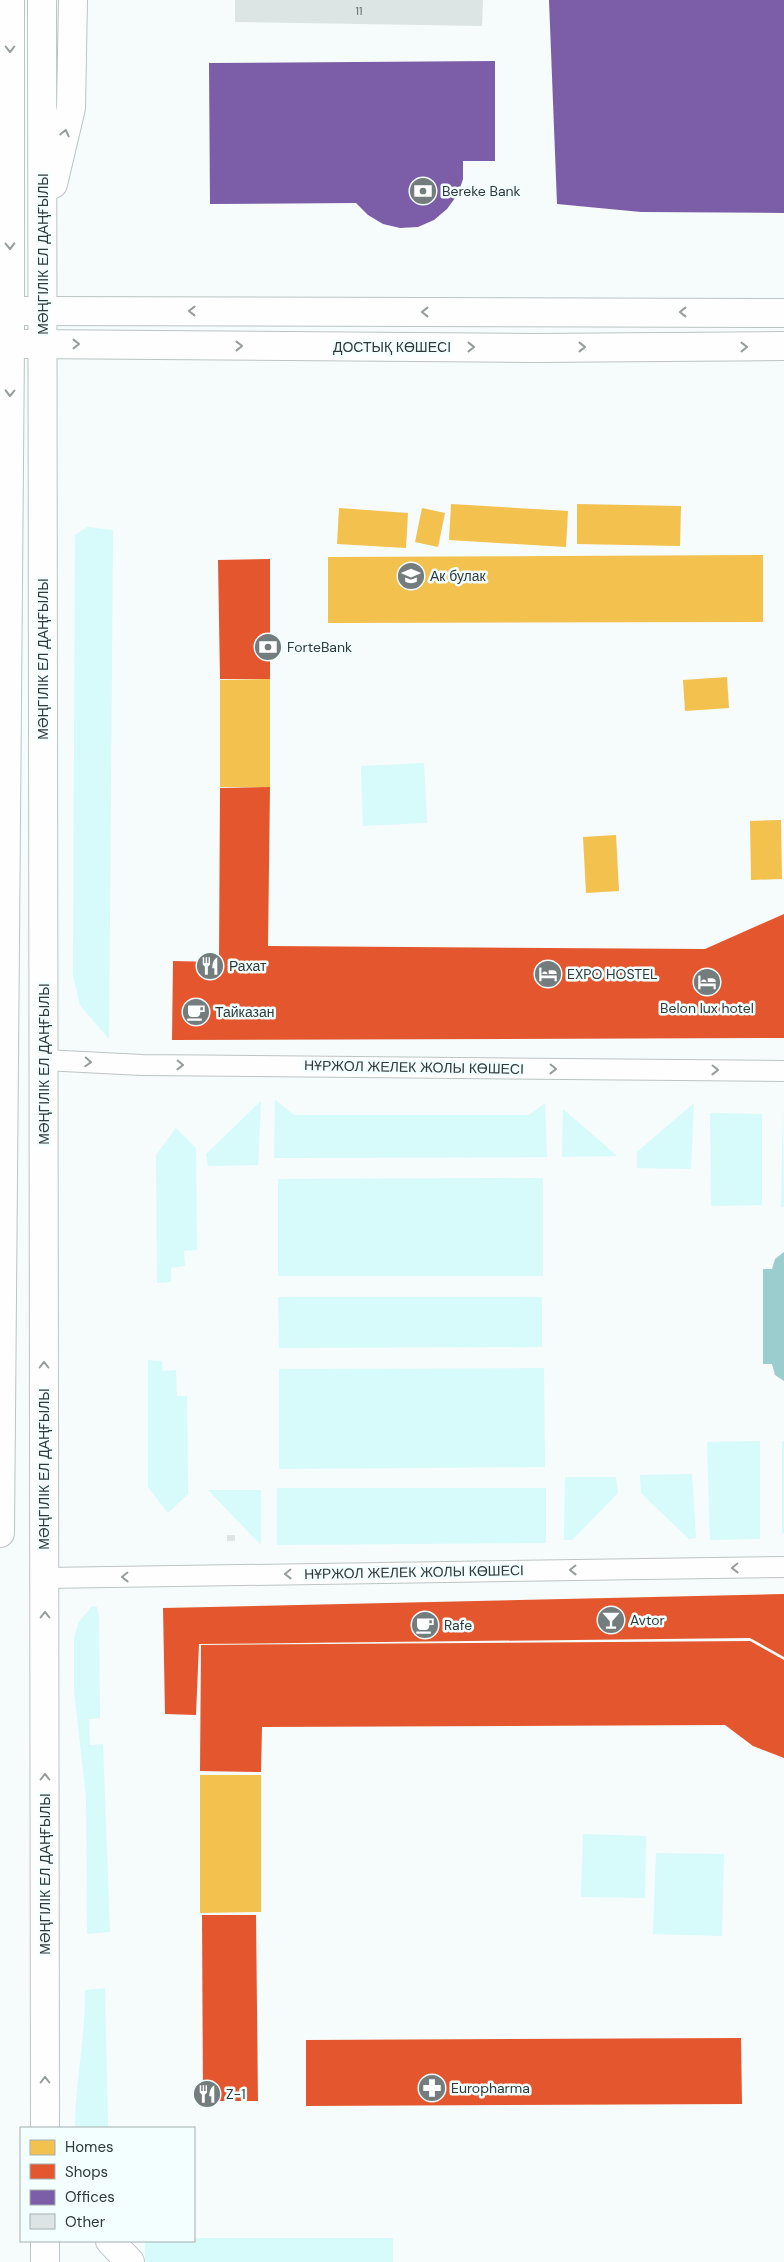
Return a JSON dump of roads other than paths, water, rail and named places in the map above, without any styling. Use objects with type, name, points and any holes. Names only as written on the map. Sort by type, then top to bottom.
[{"type":"main road","points":[[0,1533],[5,311],[10,214],[10,0]]},
{"type":"main road","name":"МӘҢГІЛІК ЕЛ ДАҢҒЫЛЫ","points":[[42,0],[46,2126]]},
{"type":"main road","points":[[42,232],[71,108],[73,0]]},
{"type":"main road","points":[[0,189],[10,214]]},
{"type":"main road","points":[[5,311],[784,313]]},
{"type":"main road","name":"ДОСТЫҚ КӨШЕСІ","points":[[5,344],[533,348],[784,346]]},
{"type":"main road","points":[[45,2242],[45,2262]]},
{"type":"main road","points":[[111,2242],[130,2262]]},
{"type":"street","name":"НҰРЖОЛ ЖЕЛЕК ЖОЛЫ КӨШЕСІ","points":[[44,1060],[142,1065],[784,1071]]},
{"type":"street","name":"НҰРЖОЛ ЖЕЛЕК ЖОЛЫ КӨШЕСІ","points":[[45,1578],[784,1567]]},
{"type":"place","name":"Bereke Bank","points":[[423,191]]},
{"type":"place","name":"Ак булак","points":[[411,576]]},
{"type":"place","name":"ForteBank","points":[[268,647]]},
{"type":"place","name":"Рахат","points":[[210,966]]},
{"type":"place","name":"EXPO HOSTEL","points":[[548,974]]},
{"type":"place","name":"Belon lux hotel","points":[[707,982]]},
{"type":"place","name":"Тайказан","points":[[196,1012]]},
{"type":"place","name":"Avtor","points":[[611,1620]]},
{"type":"place","name":"Rafe","points":[[425,1625]]},
{"type":"place","name":"Europharma","points":[[432,2088]]},
{"type":"place","name":"Z-1","points":[[207,2094]]}]
